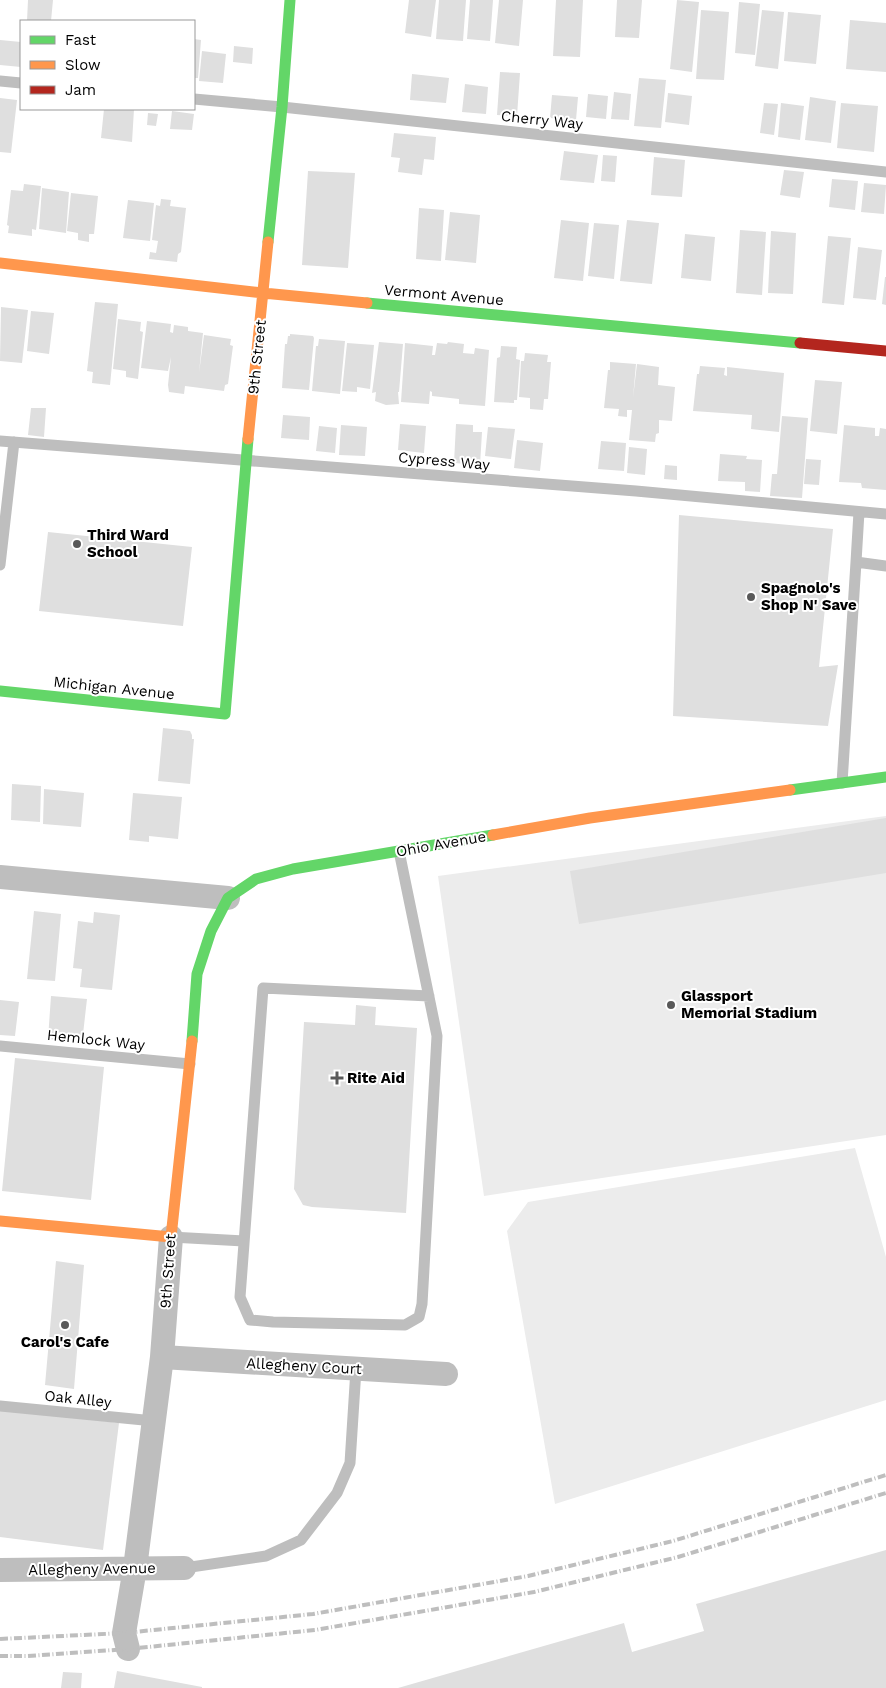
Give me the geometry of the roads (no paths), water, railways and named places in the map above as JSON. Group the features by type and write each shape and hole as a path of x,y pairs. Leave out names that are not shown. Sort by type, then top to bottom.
{"street":[{"name":"9th Street","path":"225,714 246,460 282,107 290,0"},
{"name":"Vermont Avenue","path":"0,262 263,293 886,351"},
{"name":"Michigan Avenue","path":"0,691 225,714"},
{"name":"Ohio Avenue","path":"228,898 256,879 294,869 590,818 886,777"},
{"path":"0,877 228,898"},
{"name":"9th Street","path":"128,1649 124,1633 135,1568 162,1357 171,1237 190,1064 197,974 211,931 228,898"},
{"path":"0,1221 171,1237"},
{"name":"Allegheny Court","path":"162,1357 446,1374"},
{"name":"Allegheny Avenue","path":"0,1570 184,1568"}],"lane":[{"path":"0,81 20,83"},
{"name":"Cherry Way","path":"195,99 886,172"},
{"name":"Cypress Way","path":"0,441 636,491 886,514"},
{"path":"0,564 14,442"},
{"path":"842,783 859,512"},
{"path":"856,562 886,566"},
{"path":"400,851 429,996 437,1036 422,1304 419,1318 404,1325 250,1320 240,1297 263,988 429,996"},
{"name":"Hemlock Way","path":"0,1046 190,1064"},
{"path":"171,1237 244,1241"},
{"path":"184,1568 266,1556 301,1540 337,1493 350,1463 356,1369"},
{"name":"Oak Alley","path":"0,1406 154,1421"}],"railway":[{"path":"0,1639 124,1633 313,1614 528,1576 673,1541 886,1475"},
{"path":"0,1656 28,1656 128,1649 315,1630 534,1592 678,1557 886,1493"}],"place":[{"name":"Third Ward School","path":"77,544"},
{"name":"Spagnolo's Shop N' Save","path":"751,597"},
{"name":"Glassport Memorial Stadium","path":"671,1005"},
{"name":"Rite Aid","path":"337,1078"},
{"name":"Carol's Cafe","path":"65,1325"}]}
